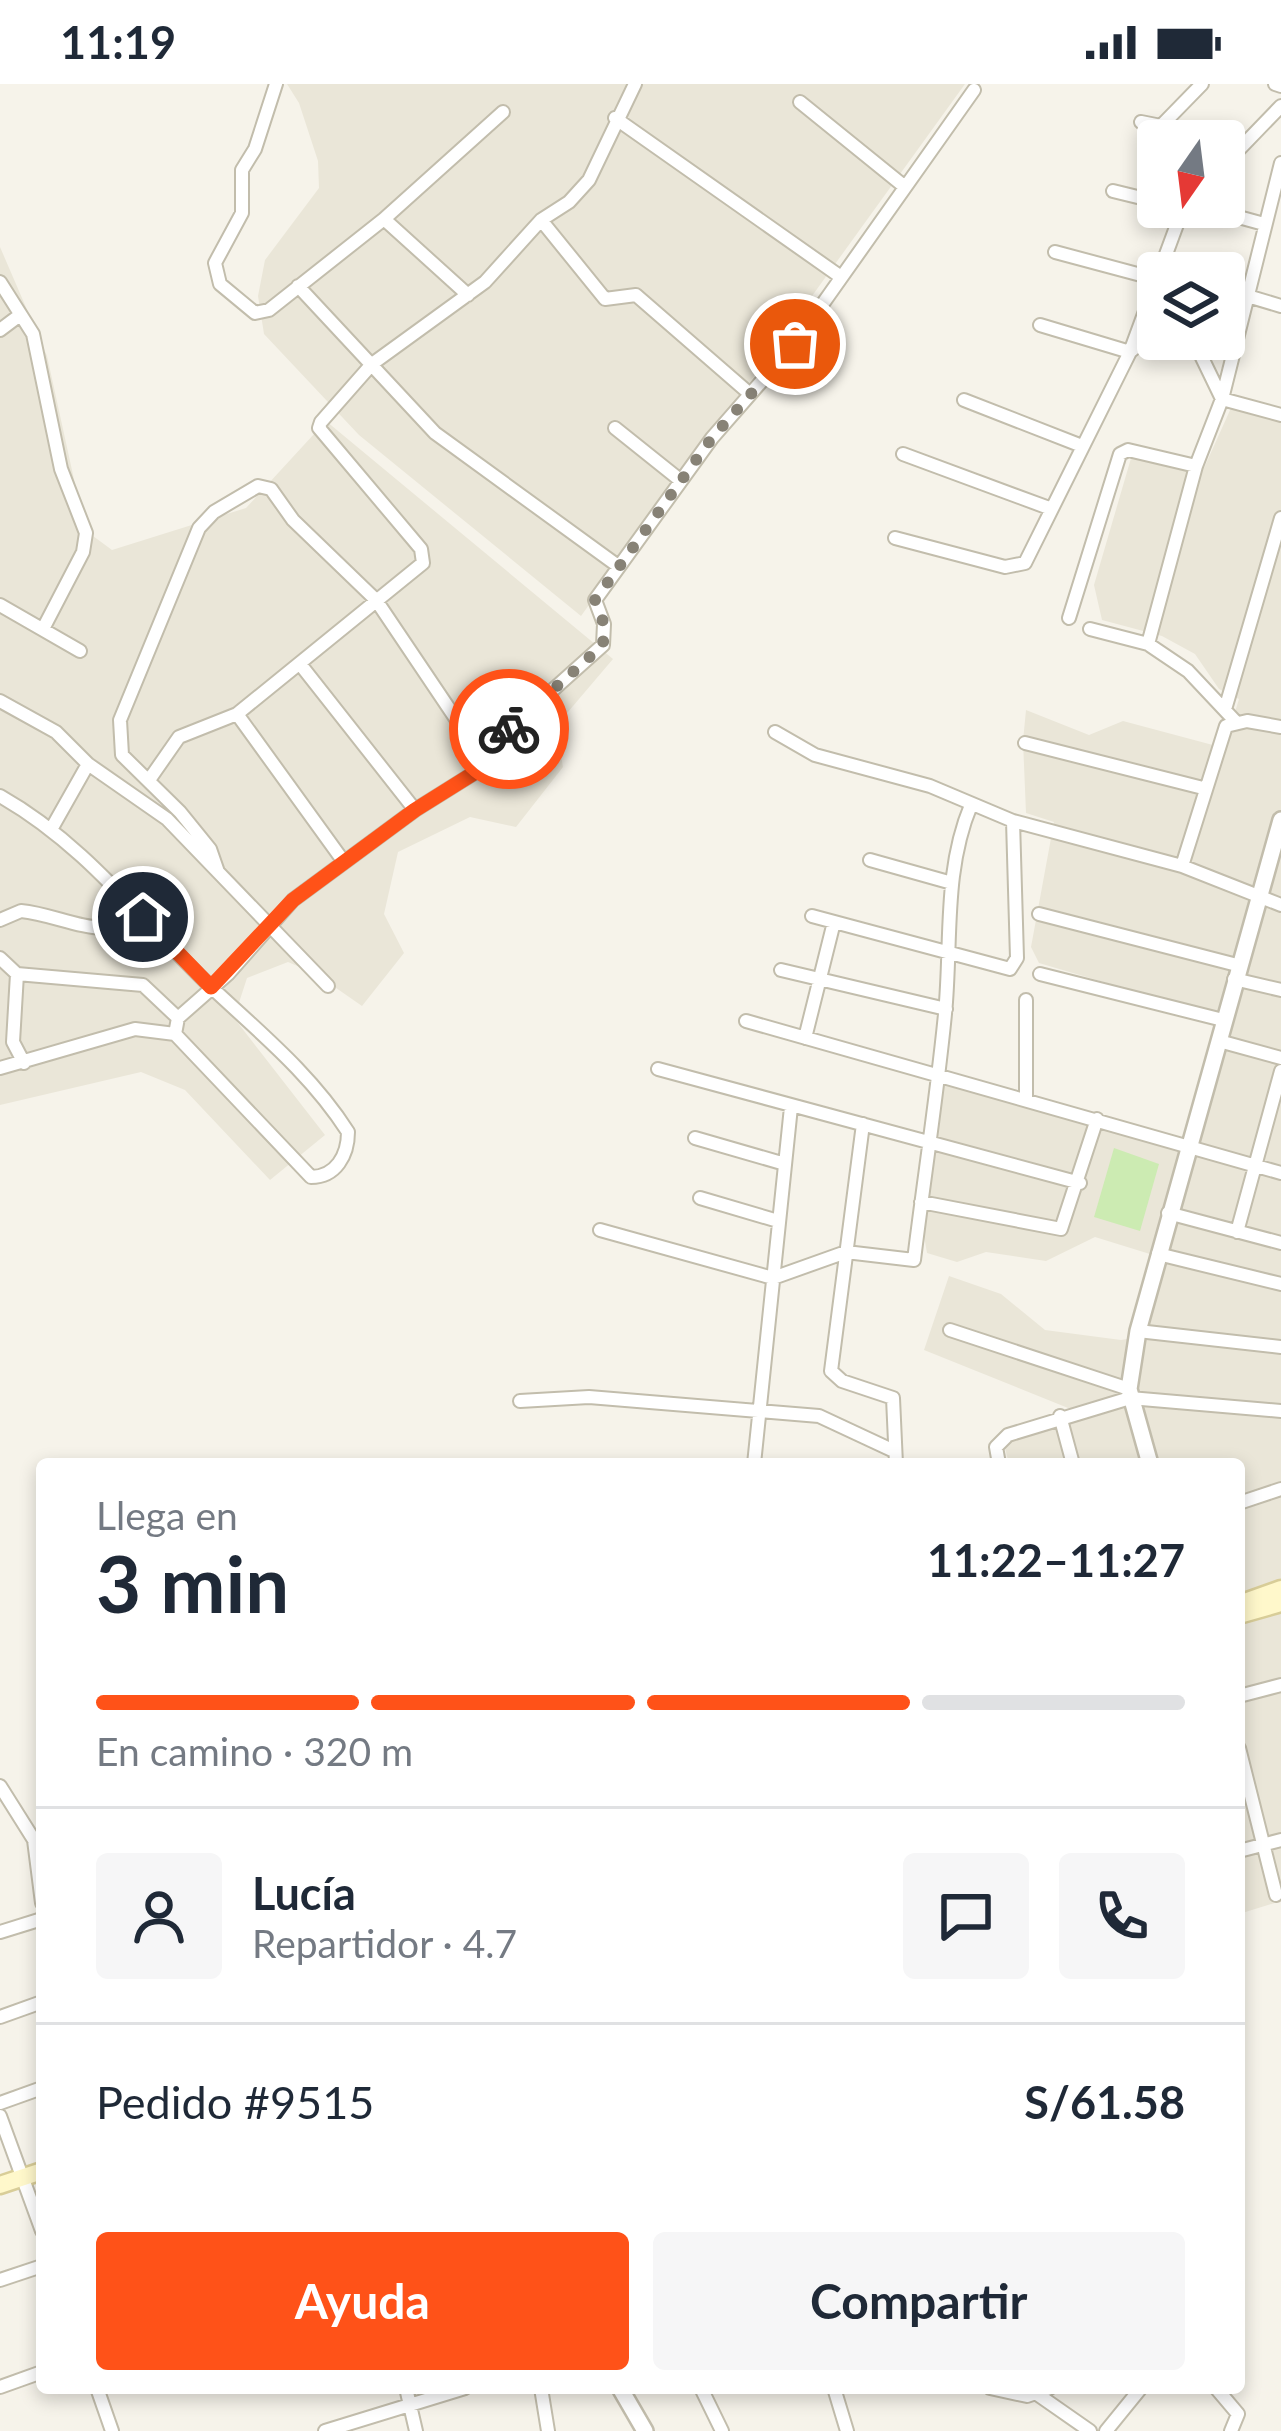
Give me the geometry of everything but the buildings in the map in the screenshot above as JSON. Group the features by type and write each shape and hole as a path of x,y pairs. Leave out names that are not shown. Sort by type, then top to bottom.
{"main road":[{"path":"1245,1602 1281,1589"},
{"path":"1245,1613 1281,1603"},
{"path":"0,2185 36,2172"}],"street":[{"path":"276,84 255,149 242,170 242,213 214,272 249,312 269,310 384,219 503,112"},
{"path":"149,780 179,737 237,714 425,557 320,428 372,364 468,295 541,220 569,202 589,179 635,84"},
{"path":"1168,120 1202,84"},
{"path":"175,1034 178,1018 269,923 415,810 487,765 508,730 603,645 604,624 595,600 680,480 841,277 974,89"},
{"path":"800,102 904,188"},
{"path":"1245,143 1281,106"},
{"path":"615,118 841,277"},
{"path":"1148,644 1196,466 1222,399 1281,163"},
{"path":"1113,191 1137,197"},
{"path":"384,219 468,295"},
{"path":"1245,219 1264,224"},
{"path":"541,220 605,299 636,295 750,394"},
{"path":"1055,252 1137,274"},
{"path":"0,282 33,334 61,469 86,533 83,552 44,627"},
{"path":"298,286 435,433 618,566"},
{"path":"1246,295 1281,306"},
{"path":"0,330 20,315"},
{"path":"1040,325 1130,352"},
{"path":"895,538 1014,568 1025,563 1137,332"},
{"path":"1130,352 1137,346"},
{"path":"1202,360 1222,399 1281,415"},
{"path":"964,400 1082,446"},
{"path":"614,428 680,480"},
{"path":"1069,619 1120,454 1128,450 1196,466"},
{"path":"903,454 1049,508"},
{"path":"218,872 210,849 122,755 120,720 200,528 214,512 258,486 271,489 293,520 376,600 487,765"},
{"path":"1226,706 1281,518"},
{"path":"0,605 80,652"},
{"path":"1090,629 1148,644 1226,706 1236,722"},
{"path":"300,664 415,810"},
{"path":"0,701 56,732 88,764 167,819 328,986"},
{"path":"237,714 344,862"},
{"path":"1182,866 1221,734 1236,722 1281,727"},
{"path":"775,732 815,755 898,776 1013,820 1182,866 1281,905"},
{"path":"1025,743 1203,788"},
{"path":"53,826 88,764"},
{"path":"0,796 53,826 211,987 277,1043 329,1102 348,1132 338,1166 311,1177 175,1034 135,1029 0,1068"},
{"path":"600,1230 773,1278 846,1252 914,1260 946,1009 952,883 958,838 971,805"},
{"path":"812,916 1004,968 1016,964 1013,820"},
{"path":"1148,1458 1130,1394 1138,1330 1281,820"},
{"path":"870,860 952,883"},
{"path":"0,920 21,910 73,928 109,928 143,917"},
{"path":"1039,914 1236,972 1281,990"},
{"path":"805,1038 834,922"},
{"path":"0,958 17,974 142,985 178,1018"},
{"path":"781,970 946,1009"},
{"path":"17,974 13,1042 24,1063"},
{"path":"1040,974 1222,1020"},
{"path":"1026,1000 1026,1097"},
{"path":"746,1021 1281,1173"},
{"path":"1219,1040 1281,1058"},
{"path":"658,1069 1080,1183"},
{"path":"1237,1232 1281,1071"},
{"path":"755,1458 791,1107"},
{"path":"921,1202 1056,1230 1064,1226 1080,1183 1097,1119"},
{"path":"863,1124 831,1371 842,1381 893,1399 895,1457"},
{"path":"694,1138 784,1165"},
{"path":"700,1198 778,1221"},
{"path":"1168,1213 1281,1243"},
{"path":"1158,1254 1281,1284"},
{"path":"950,1330 1130,1394 1281,1411"},
{"path":"1138,1330 1281,1348"},
{"path":"998,1458 996,1448 1003,1439 1130,1394"},
{"path":"520,1401 589,1397 819,1416 895,1457"},
{"path":"1060,1417 1071,1458"},
{"path":"1245,1501 1281,1489"},
{"path":"1245,1694 1281,1685"},
{"path":"1245,1779 1276,1895"},
{"path":"1,1791 36,1835"},
{"path":"1245,1849 1281,1840"},
{"path":"0,1931 36,1920"},
{"path":"0,2017 36,2004"},
{"path":"0,2103 36,2090"},
{"path":"0,2116 36,2215"},
{"path":"0,2280 36,2268"},
{"path":"0,2387 36,2374"},
{"path":"99,2394 112,2431"},
{"path":"407,2394 416,2431"},
{"path":"325,2431 447,2394"},
{"path":"542,2394 548,2431"},
{"path":"624,2394 646,2431"},
{"path":"703,2394 722,2431"},
{"path":"836,2394 847,2431"},
{"path":"1047,2394 1090,2431"},
{"path":"1106,2431 1136,2394"},
{"path":"1221,2394 1238,2414 1231,2431"}],"shaded area":[{"path":"287,84 965,84 581,616 359,435 264,334 258,296 265,260 319,188 318,161 299,103"},
{"path":"0,247 47,356 82,516 93,536 112,550 246,508 326,421 613,659 556,726 563,767 516,827 470,817 398,852 384,914 404,953 362,1006 316,974 288,962 247,978 234,1018 325,1135 270,1180 185,1090 141,1072 0,1105"},
{"path":"1231,408 1281,422 1281,1901 1245,1912 1245,1458 1008,1458 1003,1440 1078,1412 924,1350 949,1276 1001,1294 1045,1330 1121,1340 1147,1336 1166,1259 1095,1237 1046,1261 986,1252 957,1262 927,1253 921,1218 944,1083 1191,1153 1232,1020 1039,963 1031,947 1054,822 1026,813 1023,741 1026,710 1089,735 1123,721 1224,748 1239,699 1219,689 1195,654 1162,636 1102,620 1094,585 1134,448 1204,468"}],"green space":[{"path":"1114,1148 1159,1164 1140,1231 1094,1217"}],"way so far":[{"path":"509,729 554,694 603,645 604,624 595,600 712,438 795,344"}],"route":[{"path":"143,917 211,987 293,900 415,810 487,765 509,729"}]}
